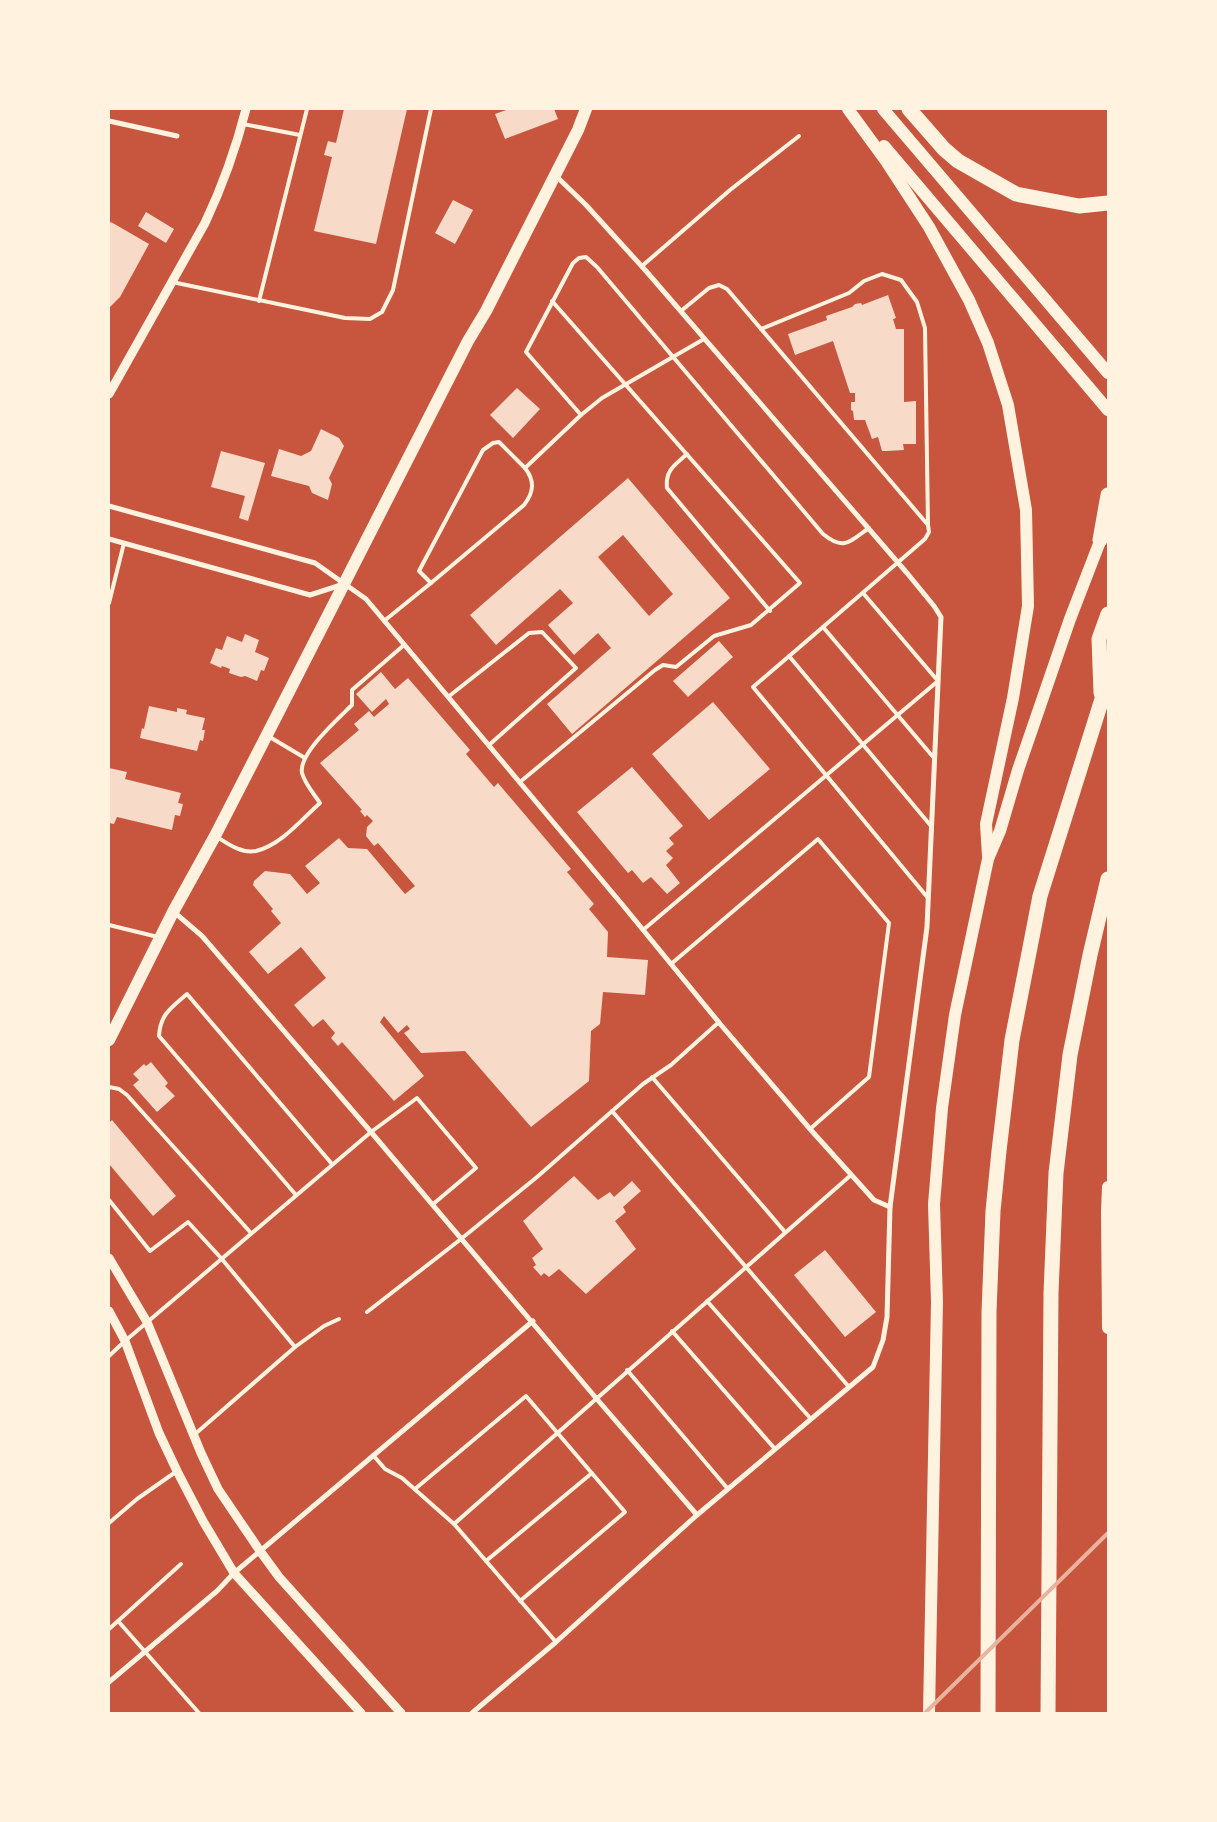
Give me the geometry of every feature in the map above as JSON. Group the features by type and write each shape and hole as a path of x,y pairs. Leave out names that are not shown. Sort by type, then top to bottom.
{"highway":[{"path":"908,109 944,149 958,161 1016,194 1080,206 1108,203"},
{"path":"1100,540 1108,495"},
{"path":"1101,700 1099,639 1108,614"},
{"path":"988,1713 989,1312 993,1211 1012,1040 1040,896 1108,680"},
{"path":"1048,1713 1050,1293 1056,1173 1070,1055 1090,954 1108,879"}],"main road":[{"path":"109,1040 173,912 215,836 468,341 486,311 578,130 586,109"},
{"path":"849,109 900,163 1108,410"},
{"path":"849,109 929,226 969,300 988,343 1008,405 1026,510 1028,606 1013,698 986,824 988,859"},
{"path":"883,109 1108,373"},
{"path":"929,1713 936,1302 934,1204 942,1108 955,1015 988,859 1000,831 1018,770 1070,619 1108,523"},
{"path":"1108,1187 1108,1328"}],"street":[{"path":"109,394 192,247 216,198 246,109"},
{"path":"109,121 177,136"},
{"path":"472,1713 556,1642 697,1515 873,1368 883,1340 887,1317 890,1207 927,927 940,617 934,606 869,528 642,266 586,205 555,175"},
{"path":"109,506 314,563 366,599 810,1129 874,1200 890,1207"},
{"path":"109,539 310,595 343,584"},
{"path":"173,912 202,936 697,1515"},
{"path":"109,1258 147,1322 218,1489 279,1577 401,1713"},
{"path":"109,1311 124,1341 159,1433 177,1471 203,1521 234,1573 361,1713"},
{"path":"109,1682 217,1591 234,1573 533,1321"}],"lane":[{"path":"259,301 307,109"},
{"path":"171,282 345,318 370,319 382,312 393,290 431,109"},
{"path":"242,124 300,135"},
{"path":"642,266 730,190 799,136"},
{"path":"581,415 526,352 573,262 579,258 586,257 597,267 823,534 834,543 843,544 853,540 869,528"},
{"path":"761,329 849,293 864,281 882,274 900,280 917,302 925,328 929,532 925,539 898,563 753,687 928,898"},
{"path":"681,311 709,288 718,285 727,289 928,525"},
{"path":"520,782 654,670 663,665 676,667 714,636 751,626 800,583 552,302"},
{"path":"526,468 581,415 602,398 704,339"},
{"path":"384,621 431,583 524,505 530,497 533,487 532,476 499,442 493,443 483,450 419,572 431,583"},
{"path":"687,454 671,469 666,478 667,488 770,611"},
{"path":"109,603 124,543"},
{"path":"109,571 116,573"},
{"path":"643,930 938,681 863,593"},
{"path":"823,627 934,758"},
{"path":"448,697 529,633 542,632 576,668 489,745"},
{"path":"215,836 235,848 255,851 277,841 320,802 307,785 301,771 305,758 311,748 352,705 352,690 404,645"},
{"path":"789,656 931,826"},
{"path":"266,735 305,758"},
{"path":"671,964 818,840 889,923 869,1077 810,1129"},
{"path":"109,932 110,926 160,938"},
{"path":"296,1195 159,1036 159,1028 165,1013 187,994 332,1164"},
{"path":"367,1312 537,1177 612,1111 652,1077 671,1065 719,1022"},
{"path":"652,1077 785,1232"},
{"path":"109,1087 119,1089 127,1094 252,1233"},
{"path":"109,1356 124,1341 332,1164 417,1098 476,1168 432,1205"},
{"path":"612,1111 850,1387"},
{"path":"454,1524 851,1175"},
{"path":"109,1200 150,1251 188,1222 221,1258 295,1347"},
{"path":"707,1300 811,1419"},
{"path":"194,1435 295,1347 324,1326 339,1320"},
{"path":"672,1331 775,1449"},
{"path":"627,1370 728,1489"},
{"path":"415,1489 526,1396 625,1512 520,1601"},
{"path":"373,1455 385,1469 402,1478 454,1524 556,1642"},
{"path":"110,1520 177,1471"},
{"path":"486,1561 592,1472"},
{"path":"109,1629 181,1564"},
{"path":"118,1621 199,1713"}],"building":[{"path":"344,109 407,109 376,244 314,231 332,157 324,155 328,141 336,143"},
{"path":"509,109 554,109 558,119 505,139 495,114"},
{"path":"453,200 473,210 455,244 435,233"},
{"path":"146,212 174,229 166,243 138,226"},
{"path":"111,222 149,244 120,297 109,308 109,225"},
{"path":"888,295 896,318 893,319 896,329 904,329 904,402 916,401 916,444 903,444 904,450 882,451 878,437 872,439 865,420 854,420 851,402 855,402 855,393 850,393 833,341 795,355 788,334 827,320 826,316 852,307 855,304 861,303 862,305"},
{"path":"517,388 540,409 513,438 490,415"},
{"path":"321,429 339,438 344,446 329,478 332,484 328,500 312,493 309,486 271,476 279,449 301,456 311,451"},
{"path":"221,451 265,463 248,521 239,518 245,496 211,487"},
{"path":"628,478 730,598 572,734 547,704 611,648 598,633 574,655 548,625 573,603 560,589 496,645 470,615","holes":["623,535 673,594 649,616 598,557"]},
{"path":"245,634 259,640 255,652 269,658 264,671 261,670 257,681 245,676 241,677 229,673 230,669 222,666 221,668 210,663 216,648 222,650 227,636 242,642"},
{"path":"719,641 733,657 688,697 673,681"},
{"path":"381,672 395,689 408,678 470,750 466,754 494,787 498,783 571,869 567,872 594,904 589,909 608,932 607,957 648,960 645,995 603,992 600,1024 591,1031 589,1081 531,1127 465,1051 421,1053 404,1033 410,1029 407,1025 398,1033 384,1016 380,1022 424,1076 394,1101 342,1042 338,1046 331,1038 335,1033 323,1019 313,1027 294,1005 326,978 301,947 268,974 249,952 281,923 271,911 273,909 253,885 254,881 265,871 290,874 307,894 320,883 305,866 339,838 348,848 367,849 405,894 415,886 378,843 374,846 366,836 367,827 373,821 367,815 365,817 360,811 362,810 320,763 359,730 354,724 369,711 374,717 389,704 386,699 372,712 356,694"},
{"path":"713,702 770,769 709,820 652,754"},
{"path":"149,706 177,712 177,708 187,710 186,714 205,718 202,730 205,730 203,741 200,740 197,751 140,738"},
{"path":"632,767 683,826 669,838 674,844 666,851 673,858 666,865 680,883 667,894 651,877 643,883 632,870 628,873 577,812"},
{"path":"109,768 127,772 125,779 181,793 178,803 183,804 180,816 175,815 172,830 117,817 114,824 109,823"},
{"path":"151,1062 168,1083 165,1086 175,1096 157,1112 133,1085 139,1080 133,1074 144,1064 146,1066"},
{"path":"112,1120 176,1196 153,1216 109,1164 109,1123"},
{"path":"574,1176 598,1200 610,1192 614,1197 632,1181 641,1191 623,1207 626,1212 615,1221 636,1249 586,1294 559,1269 549,1277 544,1273 541,1276 533,1267 536,1265 532,1258 543,1249 523,1221"},
{"path":"825,1250 876,1312 845,1337 794,1275"}],"railway":[{"path":"925,1713 1108,1533"}]}
